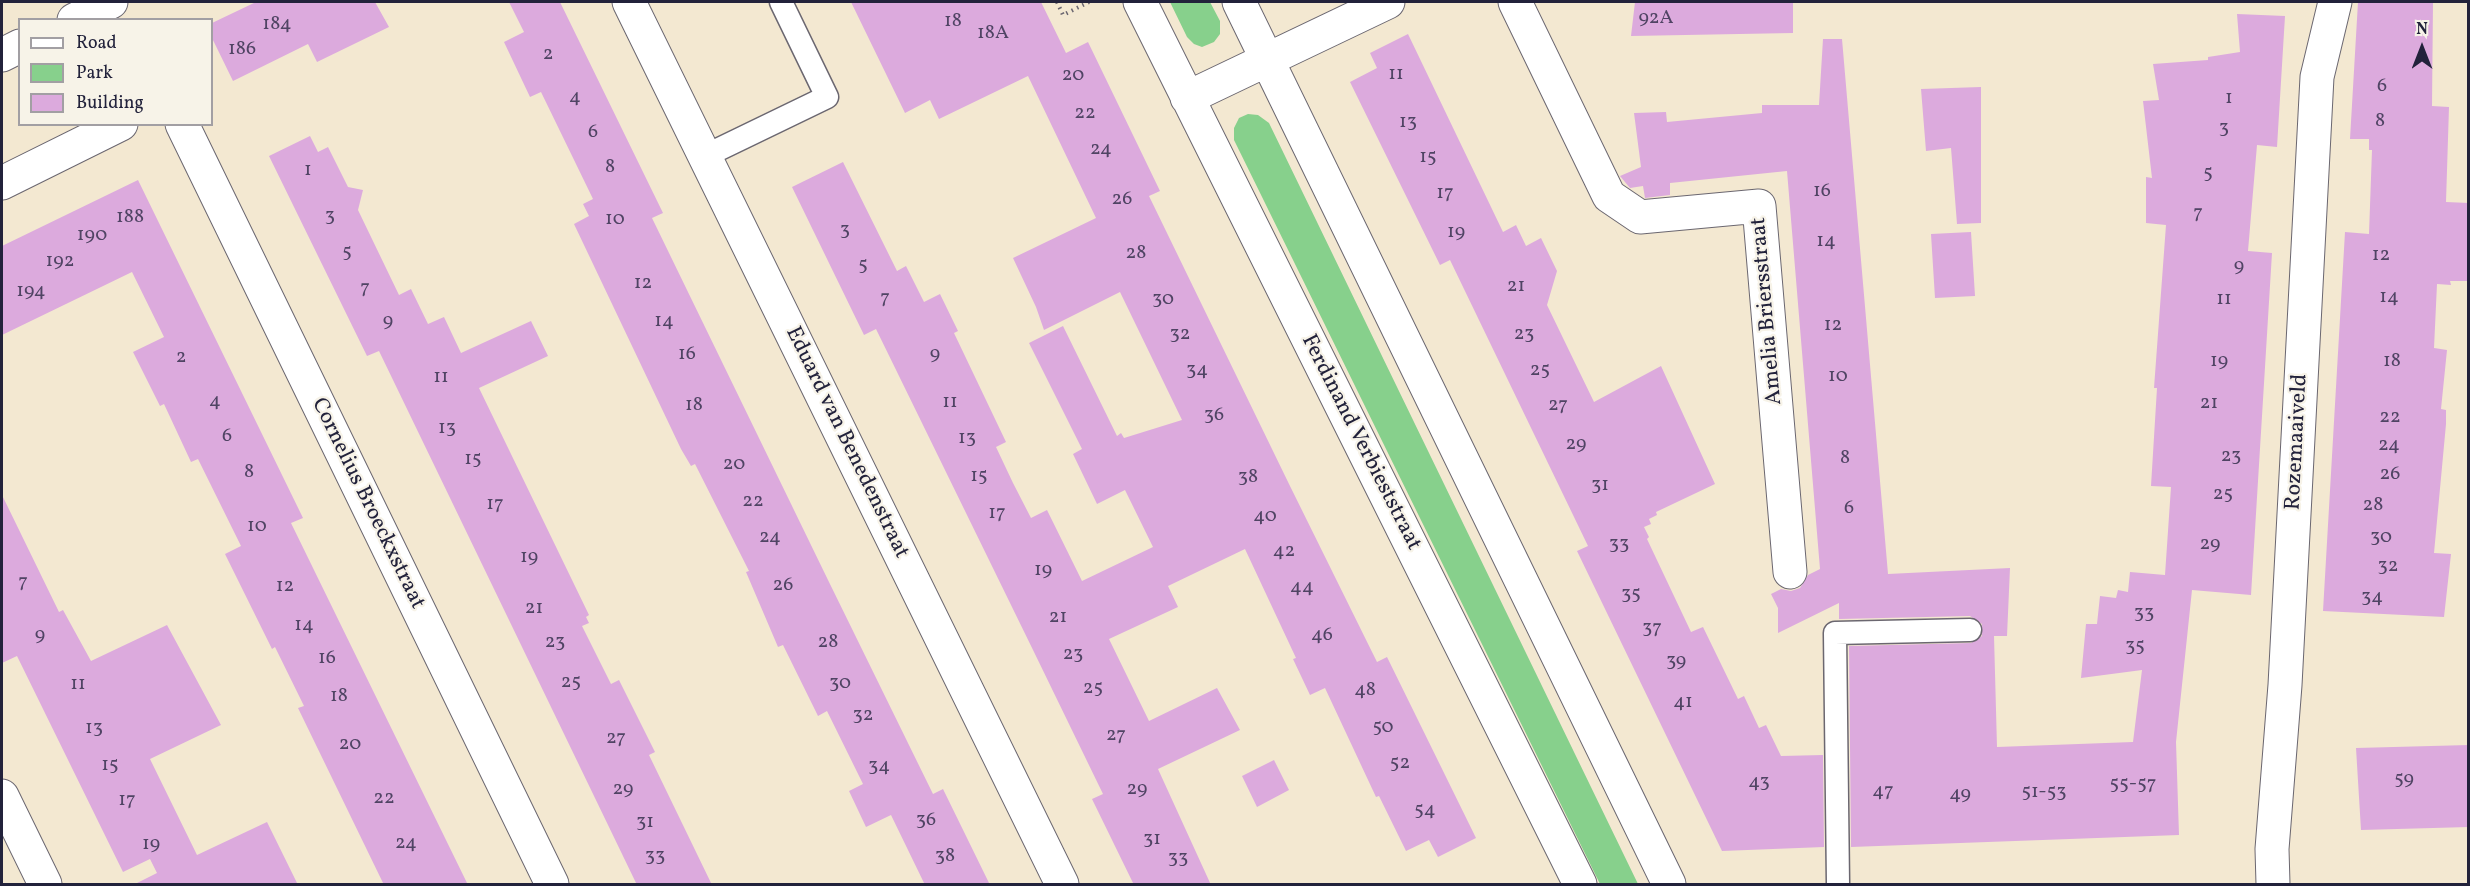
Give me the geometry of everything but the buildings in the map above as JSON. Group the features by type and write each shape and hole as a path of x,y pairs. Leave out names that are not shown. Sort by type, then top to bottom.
{"street":[{"path":"78,18 111,2"},
{"path":"117,2 126,18"},
{"name":"Eduard van Benedenstraat","path":"630,2 1062,885"},
{"name":"Ferdinand Verbieststraat","path":"1140,2 1580,885"},
{"path":"1239,2 1669,885"},
{"path":"1187,98 1388,2"},
{"name":"Amelia Briersstraat","path":"1515,2 1609,196 1640,217 1759,206 1790,572"},
{"name":"Rozemaaiveld","path":"2273,885 2272,849 2286,673 2317,77 2335,2"},
{"path":"2,55 18,47"},
{"path":"2,183 117,126"},
{"name":"Cornelius Broeckxstraat","path":"183,126 552,885"},
{"path":"2,796 45,885"}],"lane":[{"path":"705,156 827,97 781,2"},
{"path":"1838,885 1835,633 1970,630"}],"path":[{"path":"1057,2 1063,15 1089,2"}],"green space":[{"path":"1170,2 1210,2 1220,21 1220,34 1214,42 1202,47 1194,44 1187,37"},
{"path":"1248,114 1258,115 1269,123 1638,884 1600,884 1234,140 1234,128 1239,118"}]}
